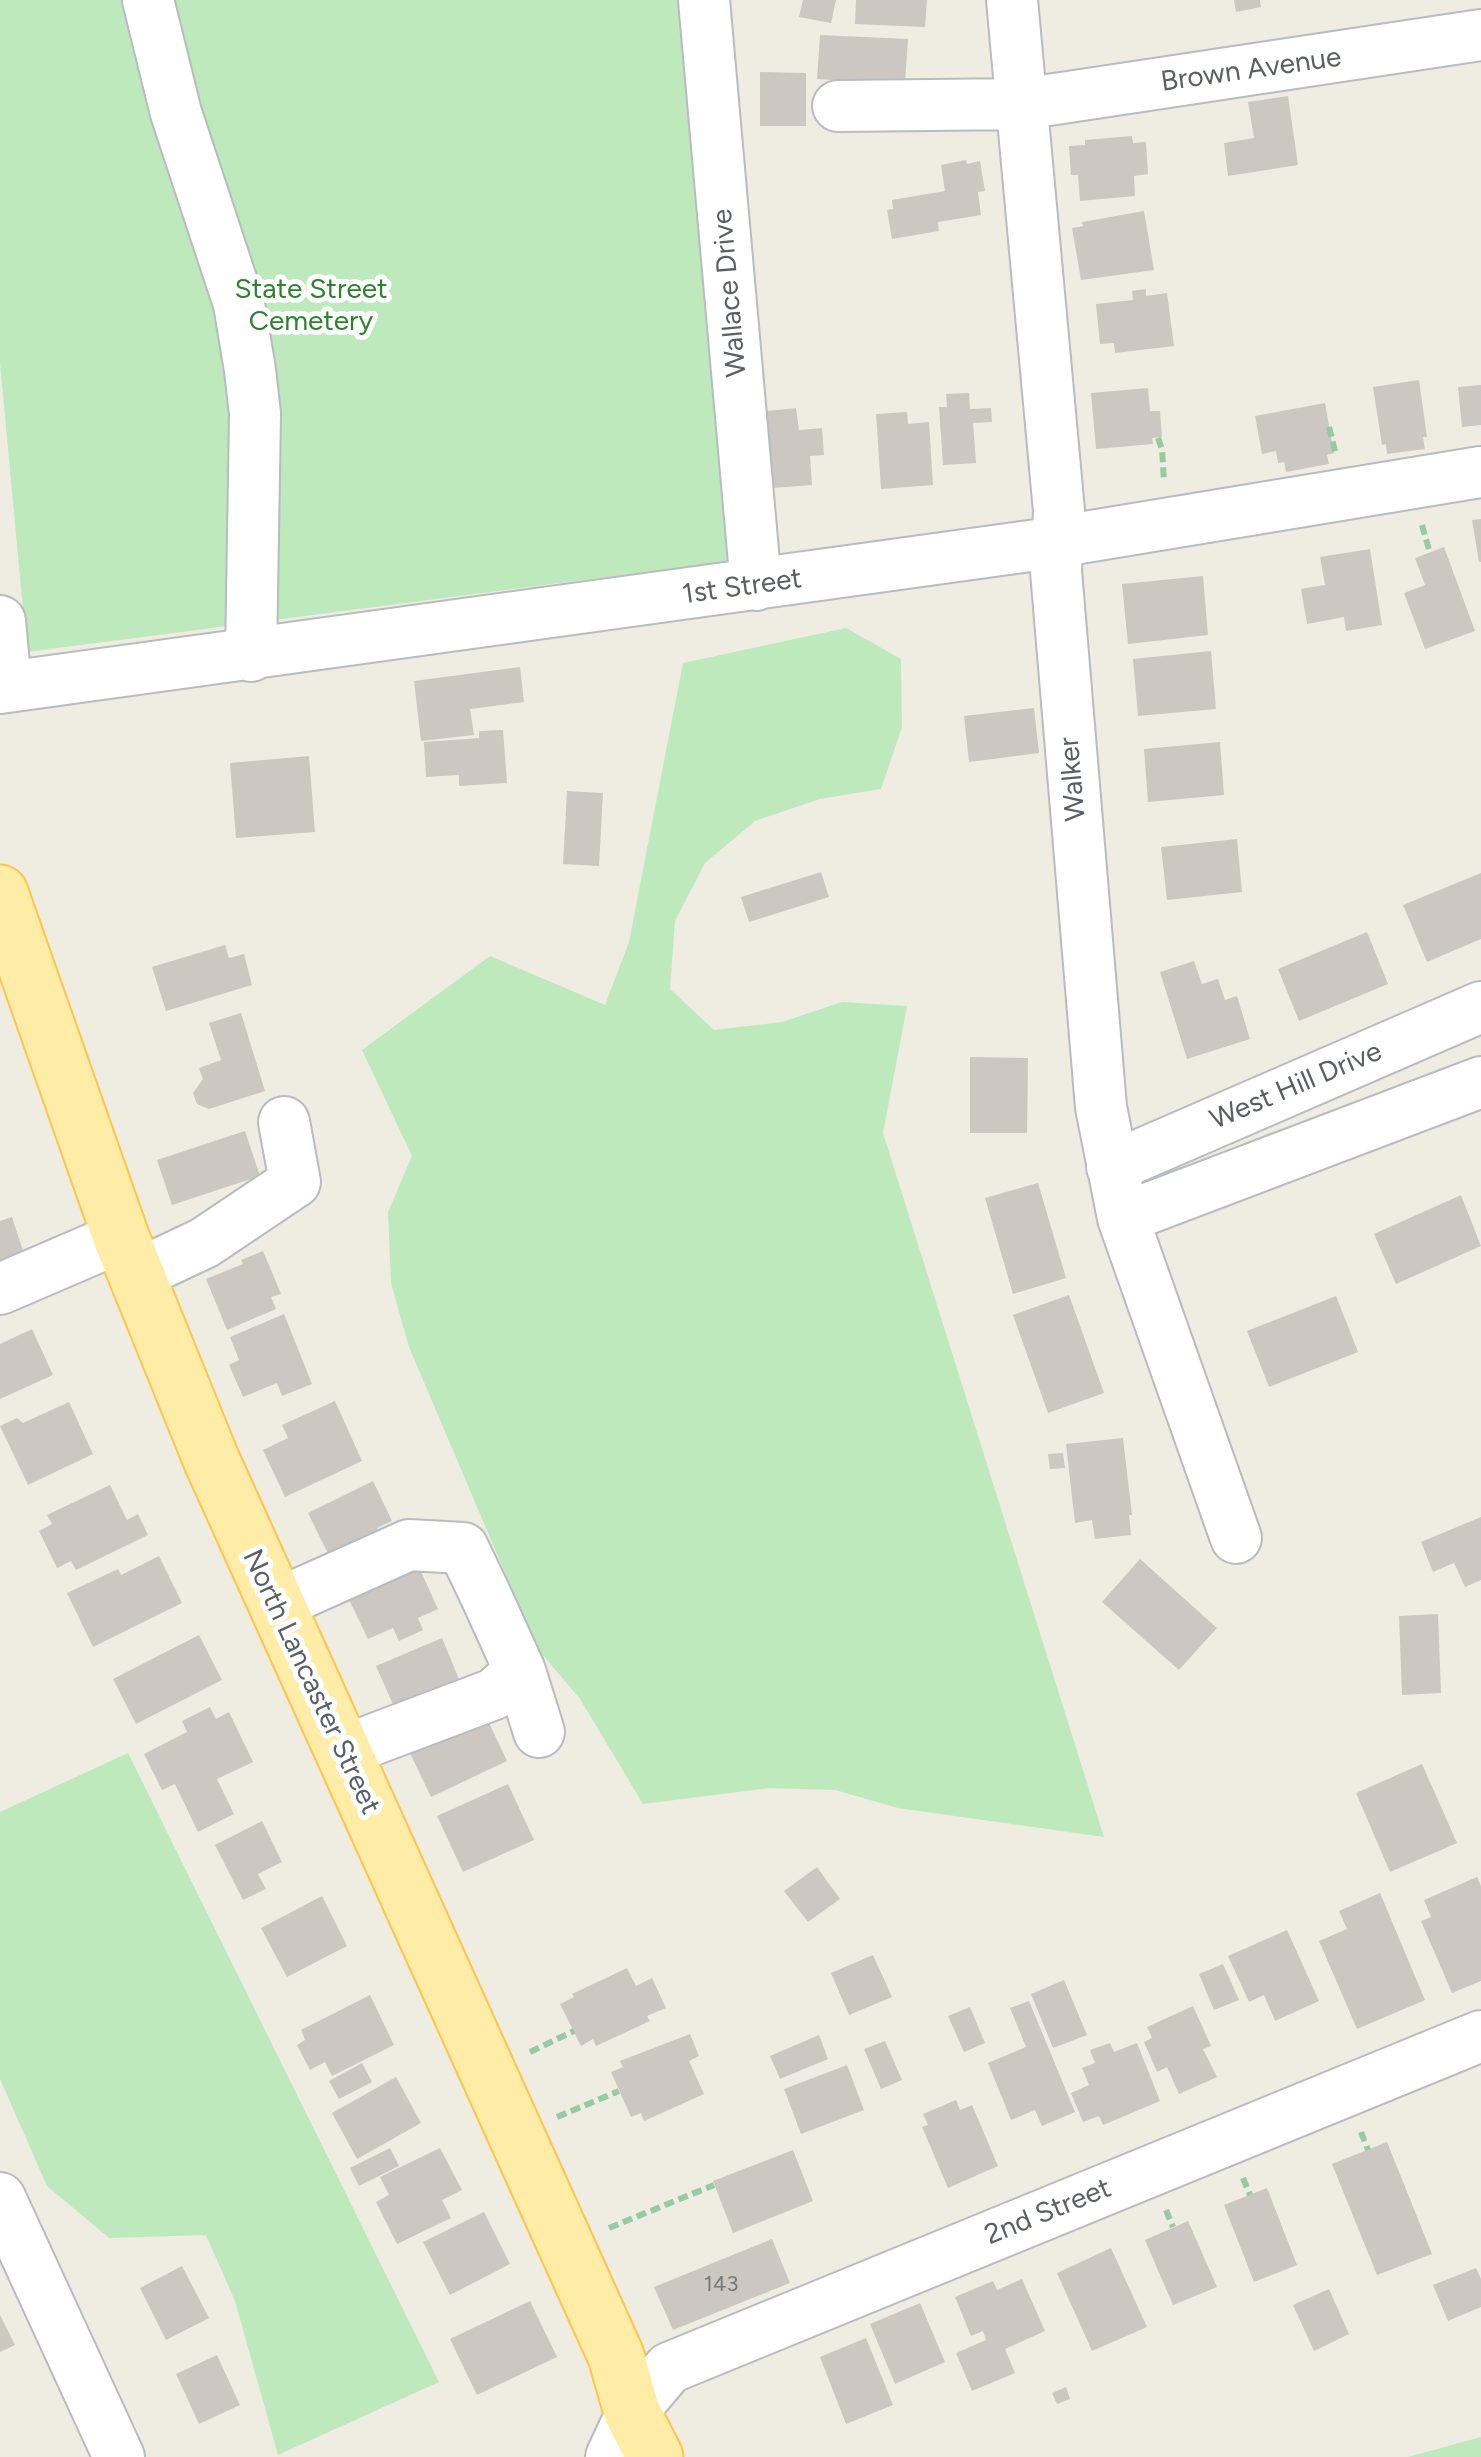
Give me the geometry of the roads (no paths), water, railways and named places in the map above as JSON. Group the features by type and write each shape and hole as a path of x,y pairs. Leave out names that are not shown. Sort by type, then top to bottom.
{"main road":[{"name":"North Lancaster Street","path":"0,893 128,1256 210,1458 616,2356 633,2442"}],"street":[{"path":"148,0 176,113 240,304 255,414 251,656"},
{"name":"Wallace Drive","path":"704,0 756,586"},
{"name":"Walker","path":"1012,0 1059,510 1055,542 1099,1091 1122,1218 1236,1538"},
{"name":"Brown Avenue","path":"838,106 1022,104 1481,35"},
{"name":"1st Street","path":"3,688 756,586 1481,472"},
{"path":"0,621 3,688"},
{"name":"West Hill Drive","path":"1112,1167 1481,1006"},
{"name":"West Hill Drive","path":"1122,1218 1481,1082"},
{"path":"0,1289 128,1256 204,1243 295,1182 284,1122"},
{"path":"275,1605 409,1545 463,1548 520,1672 539,1732"},
{"path":"342,1751 494,1694 520,1672"},
{"name":"2nd Street","path":"633,2442 668,2368 1481,2036"},
{"path":"0,2198 119,2457"}],"park label":[{"name":"State Street Cemetery","path":"311,306"}]}
